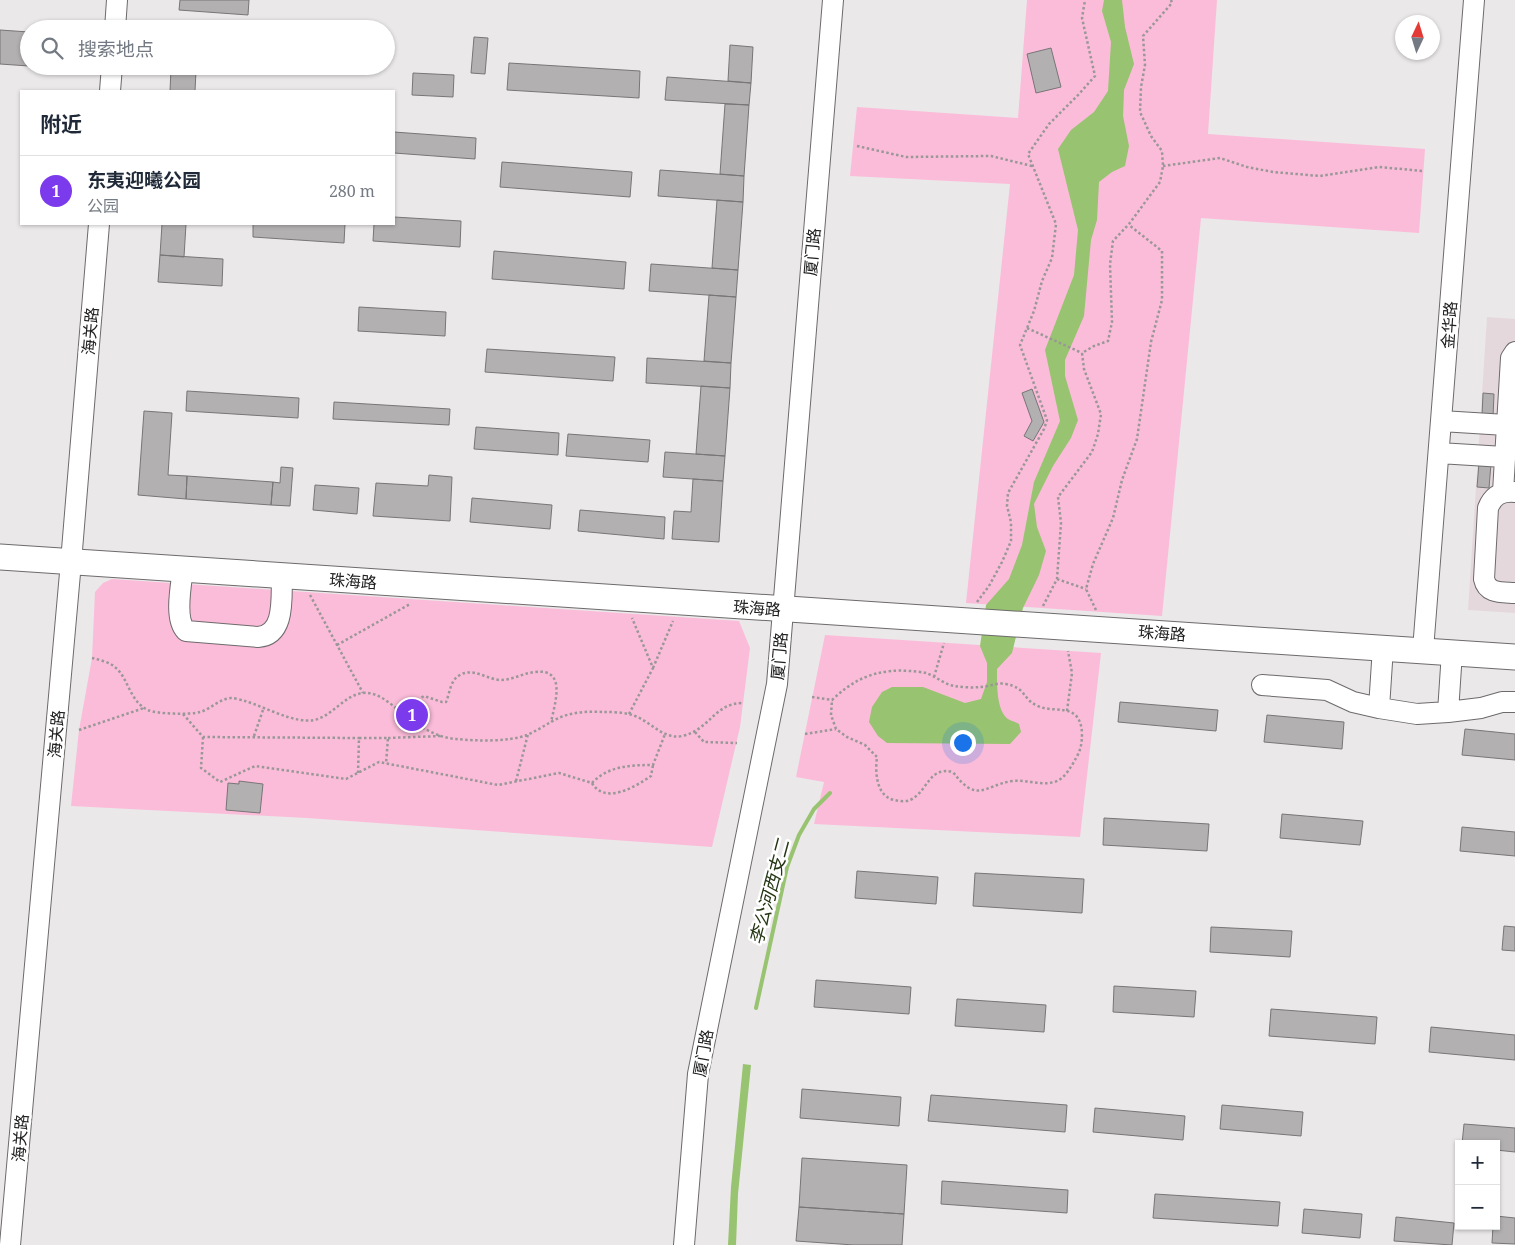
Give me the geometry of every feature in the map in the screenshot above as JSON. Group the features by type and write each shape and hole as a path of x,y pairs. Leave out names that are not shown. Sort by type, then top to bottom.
{"main road":[{"name":"珠海路","path":"0,557 783,610 976,613 1036,616 1515,657"}],"street":[{"path":"116,20 118,0"},
{"name":"厦门路","path":"684,1245 698,1074 777,684 833,0"},
{"name":"金华路","path":"1423,650 1474,0"},
{"path":"110,90 111,75"},
{"name":"海关路","path":"10,1245 99,225"},
{"path":"1515,352 1511,358 1512,381 1504,457 1509,492 1496,496 1488,508 1484,579 1488,588 1492,591 1515,593"},
{"path":"1441,421 1506,425"},
{"path":"1439,453 1504,457"},
{"path":"183,569 179,618 181,626 186,631 258,637 265,637 271,633 279,620 282,576"},
{"path":"1379,708 1383,647"},
{"path":"1448,712 1452,652"},
{"path":"1262,685 1327,690 1353,702 1417,714 1481,708 1502,702 1515,702"}],"path":[{"path":"976,613 1011,540 1007,506 1008,493 1035,446 1047,420 1020,345 1052,258 1056,224 1028,154 1049,124 1094,76 1082,18 1085,0"},
{"path":"1082,354 1094,346 1108,341 1112,322 1110,264 1113,242 1160,182 1163,166 1162,151 1151,136 1140,112 1141,87 1145,65 1143,36 1172,3 1171,0"},
{"path":"856,146 906,157 951,158 991,156 1033,166"},
{"path":"1163,166 1220,158 1247,167 1273,172 1320,176 1379,167 1423,171"},
{"path":"1096,611 1086,589 1093,564 1113,518 1122,480 1137,439 1151,342 1162,300 1162,251 1129,224"},
{"path":"1026,328 1082,354"},
{"path":"1036,616 1057,579 1061,523 1058,497 1092,452 1098,434 1100,414 1084,369 1082,354"},
{"path":"1057,579 1086,589"},
{"path":"308,592 363,693"},
{"path":"337,645 417,599"},
{"path":"630,614 653,668"},
{"path":"629,714 653,668 674,617"},
{"path":"934,677 944,643"},
{"path":"1068,651 1072,673 1068,711"},
{"path":"92,658 104,661 117,668 132,694 148,710 200,713 208,707 231,698 297,719 314,720 323,717 354,695 363,693 374,694 403,714 442,736"},
{"path":"894,670 926,674 934,677 952,686 981,688 1004,683 1021,689 1035,705 1044,709 1060,709 1072,713 1078,719 1082,728 1079,753 1072,766 1062,778 1055,782 1043,784 1020,780 1002,783 984,790 972,790 960,781 953,772 944,771 932,776 920,793 909,800 890,799 883,794 878,786 877,757 865,745 847,737 836,729 831,715 832,700 845,688 869,675 894,670"},
{"path":"403,714 413,703 424,696 446,702 453,681 461,674 473,672 500,680 534,672 547,672 555,679 558,690 551,722"},
{"path":"812,697 832,700"},
{"path":"203,737 388,738 442,736 456,739 498,740 516,738 561,717 584,712 635,715 665,734 674,737 696,732 731,703 743,703"},
{"path":"254,736 264,707"},
{"path":"79,730 144,708"},
{"path":"183,713 203,737 201,768 220,782 254,766 346,779 379,762 498,785 559,773 592,783 596,790 611,795 639,784 651,776 653,765 665,734"},
{"path":"805,734 836,729"},
{"path":"696,732 704,742 737,743"},
{"path":"516,781 528,734"},
{"path":"358,773 359,738"},
{"path":"386,764 388,738"},
{"path":"592,783 598,776 627,765 653,765"}],"shaded area":[{"path":"1027,0 1217,0 1208,134 1425,149 1419,233 1201,218 1162,616 966,603 1010,184 850,176 857,107 1018,118"},
{"path":"1104,0 1122,0 1125,27 1134,64 1124,90 1123,116 1129,146 1125,166 1112,172 1099,182 1097,220 1091,240 1084,316 1065,360 1065,376 1078,420 1071,438 1053,466 1034,504 1037,527 1046,551 1039,575 1023,608 1012,653 997,669 998,696 1001,709 1008,719 1019,724 1021,732 1010,744 887,743 878,736 869,722 872,707 882,692 892,687 923,687 965,703 981,699 987,682 987,663 980,646 986,605 1009,579 1022,545 1034,482 1060,421 1045,350 1074,275 1078,230 1058,149 1071,130 1094,112 1108,91 1111,42 1102,11"},
{"path":"1487,317 1515,319 1515,613 1468,610"},
{"path":"112,579 739,621 750,648 740,727 712,847 307,818 71,806 79,730 92,658 95,592 103,583"},
{"path":"825,635 1101,653 1080,837 814,824 824,782 796,777"},
{"path":"743,1064 751,1065 738,1194 736,1245 728,1245 731,1187"}],"building":[{"path":"180,0 249,0 248,15 179,10"},
{"path":"0,30 20,31 20,65 0,64"},
{"path":"474,37 488,38 485,74 471,73"},
{"path":"730,45 753,47 751,83 728,81"},
{"path":"1051,48 1061,87 1036,93 1027,54"},
{"path":"509,63 640,71 639,98 507,90"},
{"path":"413,73 454,75 453,97 412,95"},
{"path":"171,75 196,75 195,90 170,90"},
{"path":"667,77 751,83 749,105 665,100"},
{"path":"725,104 749,105 744,176 720,174"},
{"path":"395,132 476,138 475,159 395,153"},
{"path":"502,162 632,172 630,197 500,187"},
{"path":"660,170 744,176 743,202 658,196"},
{"path":"717,200 743,202 738,270 712,268"},
{"path":"395,217 461,221 460,247 373,241 374,225 395,225"},
{"path":"162,225 186,225 184,257 160,255"},
{"path":"253,225 345,225 344,243 253,237"},
{"path":"494,251 626,262 624,289 492,279"},
{"path":"160,255 223,259 222,286 158,282"},
{"path":"651,264 738,270 736,297 649,291"},
{"path":"709,295 736,297 731,363 704,361"},
{"path":"359,307 446,312 445,336 358,331"},
{"path":"487,349 615,357 613,381 485,372"},
{"path":"647,358 731,363 730,388 646,383"},
{"path":"701,386 730,388 725,456 696,454"},
{"path":"1032,389 1044,422 1033,441 1024,436 1032,421 1022,393"},
{"path":"187,391 299,398 298,418 186,411"},
{"path":"1483,393 1494,394 1493,417 1482,416"},
{"path":"334,402 450,409 449,425 333,419"},
{"path":"144,411 172,413 168,475 187,476 186,499 138,495"},
{"path":"476,427 559,433 558,455 474,449"},
{"path":"568,434 650,440 648,462 566,456"},
{"path":"665,452 725,456 723,481 663,477"},
{"path":"1479,463 1491,464 1489,488 1477,487"},
{"path":"281,467 293,468 290,506 271,505 273,482 280,483"},
{"path":"429,475 452,477 450,521 373,516 376,483 428,486"},
{"path":"187,476 273,482 271,505 186,499"},
{"path":"693,479 723,481 719,542 672,539 674,511 691,512"},
{"path":"315,485 359,488 357,514 313,510"},
{"path":"472,498 552,505 550,529 470,522"},
{"path":"580,510 665,517 664,539 578,531"},
{"path":"1120,702 1218,710 1216,731 1118,722"},
{"path":"1267,715 1344,722 1342,749 1264,742"},
{"path":"1465,729 1515,734 1515,760 1462,755"},
{"path":"239,781 263,784 260,813 226,810 228,783 239,784"},
{"path":"1282,814 1363,821 1360,845 1280,838"},
{"path":"1104,818 1209,824 1207,851 1103,845"},
{"path":"1462,827 1515,832 1515,856 1460,851"},
{"path":"857,871 938,877 936,904 855,898"},
{"path":"975,873 1084,879 1082,913 973,906"},
{"path":"1504,926 1515,927 1515,951 1502,950"},
{"path":"1211,927 1292,931 1290,957 1210,952"},
{"path":"816,980 911,987 909,1014 814,1007"},
{"path":"1114,986 1196,991 1194,1017 1113,1012"},
{"path":"957,999 1046,1005 1044,1032 955,1026"},
{"path":"1271,1009 1377,1017 1375,1044 1269,1036"},
{"path":"1431,1027 1515,1035 1515,1060 1429,1052"},
{"path":"802,1089 901,1097 899,1126 800,1118"},
{"path":"931,1095 1067,1105 1065,1132 928,1121"},
{"path":"1222,1105 1303,1112 1301,1136 1220,1129"},
{"path":"1095,1108 1185,1116 1183,1140 1093,1132"},
{"path":"1464,1124 1515,1128 1515,1152 1500,1150 1500,1140 1462,1140"},
{"path":"802,1158 907,1165 904,1214 799,1207"},
{"path":"942,1181 1068,1190 1067,1213 941,1204"},
{"path":"1155,1194 1280,1202 1278,1226 1153,1218"},
{"path":"799,1207 904,1214 902,1245 854,1245 796,1241"},
{"path":"1304,1209 1362,1214 1360,1238 1302,1233"},
{"path":"1500,1216 1515,1218 1515,1244 1492,1243 1493,1230 1500,1230"},
{"path":"1396,1217 1454,1223 1452,1245 1394,1241"}],"waterway":[{"name":"李公河西支二","path":"756,1008 787,867 799,835 814,809 830,793"}],"place":[{"name":"东夷迎曦公园","path":"412,715"}]}
